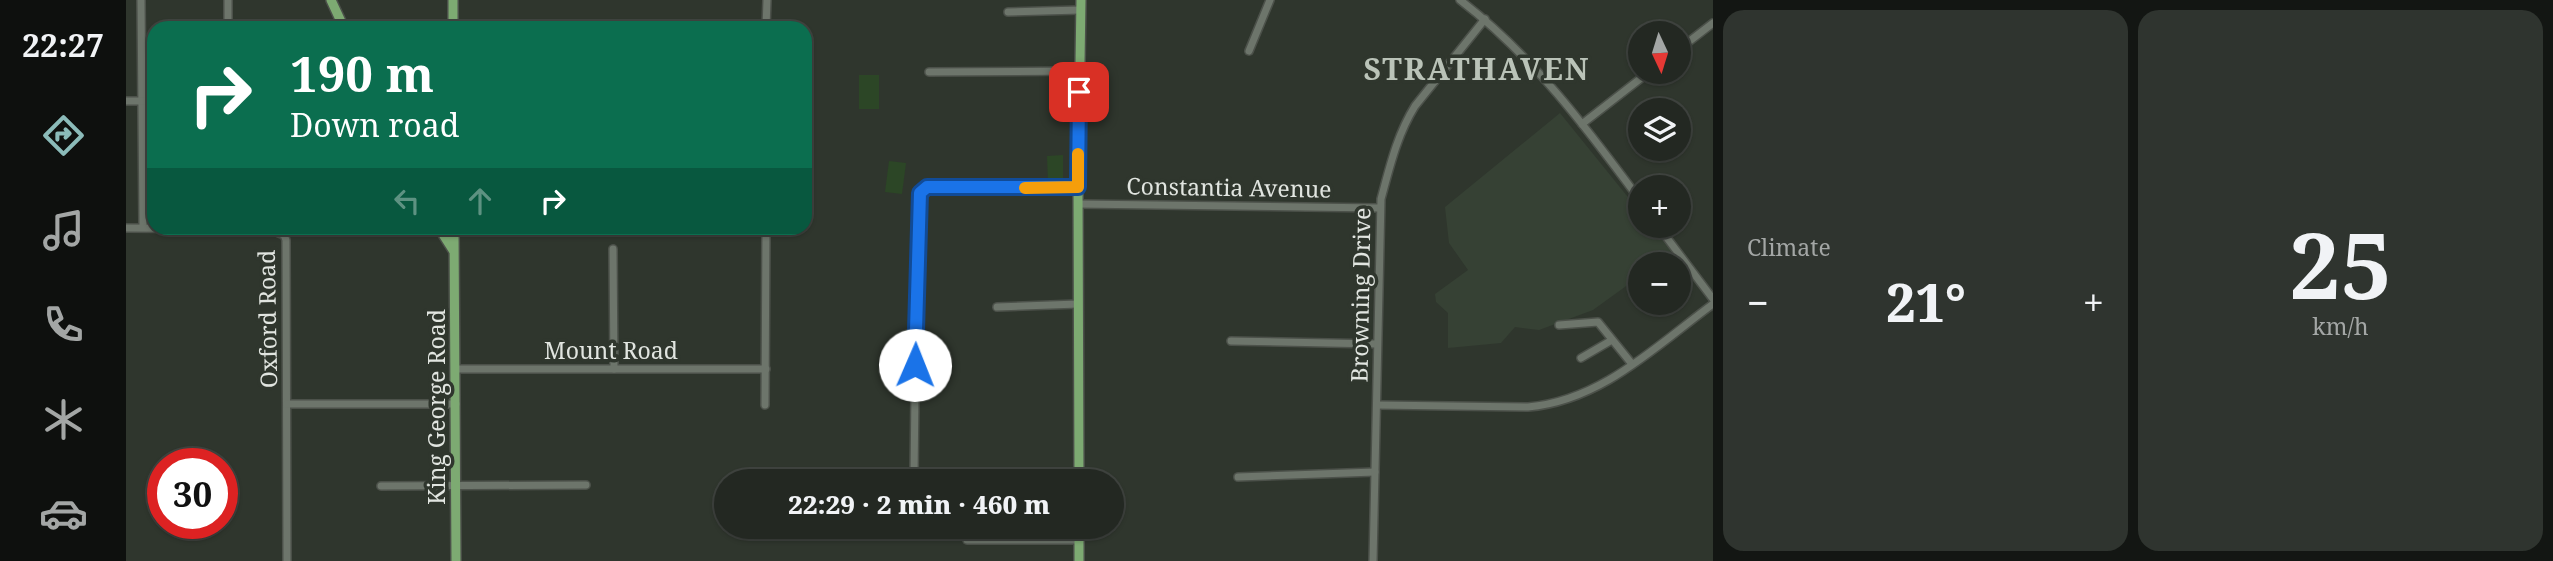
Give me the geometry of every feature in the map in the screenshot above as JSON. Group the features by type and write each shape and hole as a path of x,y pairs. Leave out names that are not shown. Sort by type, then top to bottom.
{"main road":[{"path":"331,0 341,21"},
{"path":"453,0 453,21"},
{"path":"1079,469 1080,5"},
{"path":"443,235 454,252"},
{"name":"King George Road","path":"454,235 456,561"},
{"path":"1079,561 1080,540"}],"street":[{"path":"126,228 143,227 141,0"},
{"path":"228,0 228,21"},
{"path":"766,21 767,0"},
{"path":"1249,51 1270,0"},
{"path":"1460,0 1485,19 1543,77 1628,184"},
{"path":"1008,12 1080,5"},
{"name":"Browning Drive","path":"1373,561 1380,208 1394,149 1407,119 1485,19"},
{"path":"1691,40 1713,23"},
{"path":"929,72 1080,71"},
{"path":"1582,124 1634,84"},
{"path":"126,101 147,101"},
{"path":"914,469 920,193 927,187 1078,187"},
{"name":"Constantia Avenue","path":"1078,204 1380,208"},
{"name":"Oxford Road","path":"143,227 147,227"},
{"name":"Oxford Road","path":"284,235 287,561"},
{"path":"765,405 766,235"},
{"path":"1667,238 1713,299"},
{"path":"613,249 614,369"},
{"path":"997,307 1079,304"},
{"path":"1377,405 1492,408 1550,405 1591,392 1713,304"},
{"path":"1559,325 1598,322 1632,364"},
{"path":"1581,358 1612,340"},
{"path":"1231,341 1377,344"},
{"name":"Mount Road","path":"456,369 766,369"},
{"path":"287,404 456,404"},
{"path":"1238,477 1375,472"},
{"path":"381,486 586,485"},
{"path":"967,540 1080,540"}],"shaded area":[{"path":"1560,113 1628,197 1628,238 1661,238 1672,252 1628,252 1628,285 1593,310 1539,330 1515,327 1501,343 1448,348 1448,313 1436,302 1435,294 1468,270 1449,243 1445,207"}],"green space":[{"path":"859,75 879,75 879,109 859,109"},
{"path":"1063,155 1063,182 1048,182 1047,156"},
{"path":"889,161 906,163 902,194 885,192"}],"slow traffic":[{"path":"1025,188 1078,187 1078,154"}],"district":[{"name":"STRATHAVEN","path":"1477,68"}],"route":[{"path":"915,365 920,193 927,187 1078,187 1079,92"}]}
